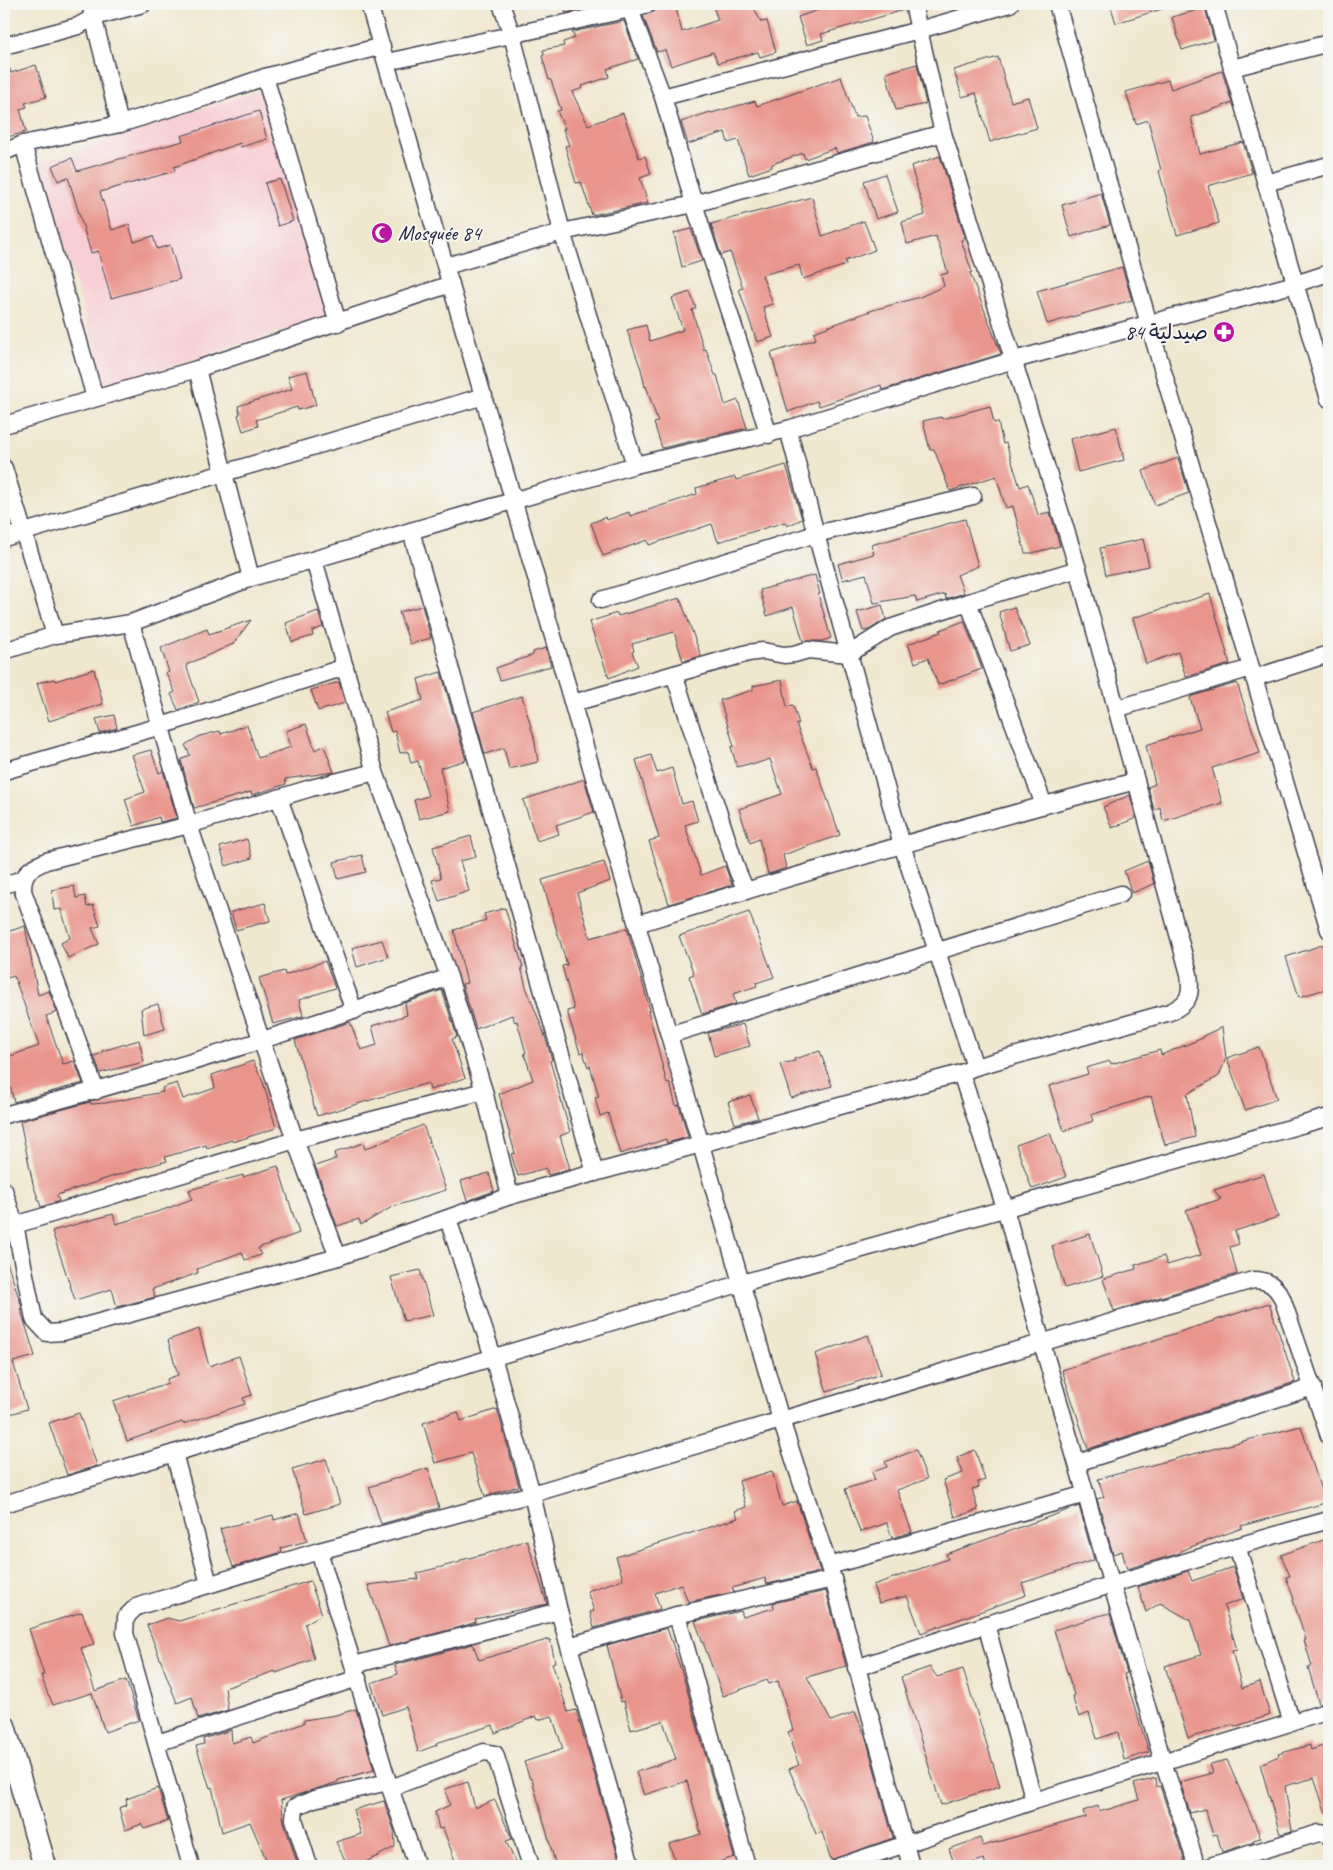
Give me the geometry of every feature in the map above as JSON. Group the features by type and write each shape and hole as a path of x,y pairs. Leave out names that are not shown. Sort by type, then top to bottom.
{"street":[{"path":"4,46 78,26 92,10 143,4"},
{"path":"369,4 781,1420 831,1572 911,1866"},
{"path":"501,4 512,36 562,232 635,465"},
{"path":"4,152 23,144 120,124 265,77 384,54 512,36 629,6 648,4"},
{"path":"4,1190 15,1225 34,1319 47,1333 64,1332 338,1258 510,1196 968,1070 1170,1012 1184,1004 1190,996 1190,974 1078,569 943,133 913,4"},
{"path":"663,97 920,30 1010,4"},
{"path":"1057,4 1149,324 1329,930"},
{"path":"1214,4 1329,399"},
{"path":"629,6 663,97 694,204 768,435"},
{"path":"92,10 120,124"},
{"path":"1232,68 1329,43"},
{"path":"265,77 338,323"},
{"path":"446,266 562,232 694,204 943,133"},
{"path":"23,144 95,398"},
{"path":"1266,183 1329,165"},
{"path":"4,651 55,636 131,623 251,578 635,465 768,435 1014,360 1295,284 1329,273"},
{"path":"4,425 198,369 451,284"},
{"path":"198,369 251,578"},
{"path":"4,538 484,396"},
{"path":"788,429 902,845 937,951 1042,1343 1163,1762 1194,1858 1194,1866"},
{"path":"4,468 55,636"},
{"path":"601,600 816,534 974,496"},
{"path":"411,531 595,1174"},
{"path":"314,560 375,772 449,977 484,1091 510,1196"},
{"path":"573,703 748,653 763,651 789,655 808,650 849,654 890,628 1078,569"},
{"path":"968,602 1044,805"},
{"path":"131,623 189,825 263,1040 295,1140 338,1258"},
{"path":"1116,709 1329,654"},
{"path":"4,771 161,726 345,667"},
{"path":"674,674 737,870 746,891"},
{"path":"96,1091 23,891 23,879 28,870 46,861 189,825 311,788 375,772"},
{"path":"637,924 902,845 1136,781"},
{"path":"279,798 354,1011"},
{"path":"4,884 23,879"},
{"path":"669,1034 1122,894"},
{"path":"4,1115 96,1091 263,1040 354,1011 449,977"},
{"path":"15,1225 295,1140 484,1091"},
{"path":"4,1504 742,1283 1329,1117"},
{"path":"448,1219 493,1357 532,1494 559,1610 631,1866"},
{"path":"191,1866 125,1633 126,1617 136,1607 319,1550 532,1494 1253,1280 1270,1282 1282,1298 1329,1436"},
{"path":"1077,1463 1313,1387"},
{"path":"174,1453 209,1584"},
{"path":"569,1646 831,1572 1086,1494"},
{"path":"856,1668 986,1624 1237,1546 1329,1520"},
{"path":"1237,1546 1292,1723"},
{"path":"319,1550 390,1785 417,1866"},
{"path":"157,1744 356,1672 559,1610"},
{"path":"676,1615 747,1866"},
{"path":"986,1624 1034,1801"},
{"path":"840,1866 1034,1801 1329,1711"},
{"path":"4,1726 45,1866"},
{"path":"309,1866 294,1819 296,1807 314,1799 390,1785 484,1752 495,1754 531,1866"},
{"path":"1210,1866 1319,1833 1328,1834 1329,1837"}],"shaded area":[{"path":"263,89 328,316 106,387 40,162"}],"building":[{"path":"563,4 607,4 566,13"},
{"path":"658,4 675,4 682,32 718,20 712,4 752,4 761,22 767,21 776,52 760,57 758,52 718,63 713,52 671,66 665,50 657,52 643,16 655,11"},
{"path":"836,4 854,4 855,9 869,4 903,4 904,10 821,34 823,40 807,45 798,17"},
{"path":"1110,4 1164,4 1165,8 1116,23"},
{"path":"1205,8 1214,40 1182,50 1172,17"},
{"path":"624,21 638,59 607,69 609,77 582,86 583,88 572,92 588,125 623,113 639,158 645,156 651,174 640,178 648,203 592,215 581,182 576,183 565,146 569,145 563,129 565,129 557,111 561,110 542,56 544,55 543,50 564,46 563,42 575,38 572,32"},
{"path":"998,57 1011,102 1028,97 1037,128 990,142 976,93 962,97 954,70"},
{"path":"917,64 926,104 896,110 886,73"},
{"path":"36,65 46,97 25,103 27,107 20,109 26,132 4,138 4,67 9,67 11,73"},
{"path":"1222,71 1232,103 1191,117 1200,154 1243,142 1252,173 1208,186 1219,223 1177,235 1159,171 1161,170 1148,120 1136,124 1126,92 1168,80 1171,89"},
{"path":"841,77 855,117 865,116 874,142 837,153 835,148 805,159 803,153 772,164 772,167 749,175 738,140 728,143 725,132 688,144 681,122 710,112 755,101 757,106"},
{"path":"259,111 267,139 241,147 240,143 174,167 175,171 100,192 112,230 129,224 134,242 153,236 157,249 170,245 180,279 111,298 98,251 91,253 68,177 58,181 52,166 72,158 77,171 183,141 181,136"},
{"path":"940,156 965,238 961,240 972,272 970,273 1001,354 882,390 881,385 819,406 817,401 788,412 771,353 816,339 814,332 873,310 920,297 944,286 941,275 948,273 936,236 907,244 902,222 925,215 911,166"},
{"path":"885,174 898,212 876,219 864,181"},
{"path":"280,179 293,221 278,226 265,183"},
{"path":"1101,193 1110,225 1071,237 1062,205"},
{"path":"812,197 822,236 864,221 875,250 845,261 846,265 803,279 799,265 762,275 773,304 763,307 773,337 757,342 739,289 743,288 732,257 730,252 721,255 711,224"},
{"path":"691,229 702,261 682,267 674,233"},
{"path":"1122,267 1132,300 1047,324 1037,291"},
{"path":"690,292 696,308 692,310 704,350 706,349 715,375 717,375 725,405 738,400 747,428 662,448 654,423 658,422 627,330 646,325 650,341 683,330 672,298"},
{"path":"307,371 316,405 298,410 297,407 256,420 258,426 243,431 238,415 240,414 238,406 292,389 288,376"},
{"path":"990,406 994,423 998,422 1003,444 1006,443 1020,487 1028,484 1038,515 1050,512 1060,546 1025,553 1013,506 1006,508 996,476 950,491 934,449 930,450 923,421 941,417 942,419"},
{"path":"1116,427 1124,460 1078,472 1070,439"},
{"path":"1178,458 1189,493 1155,505 1143,471"},
{"path":"786,465 802,519 787,526 785,522 718,542 712,524 649,545 647,540 603,556 591,523 606,517 607,520 629,512 630,516 697,494 696,488 735,477 736,480"},
{"path":"965,519 978,566 957,575 964,593 946,599 945,594 917,602 915,596 874,603 866,574 843,580 838,564 874,554 871,545"},
{"path":"1143,539 1149,566 1106,575 1100,548"},
{"path":"815,575 820,594 818,594 831,638 822,641 803,641 793,607 767,616 760,590"},
{"path":"1210,594 1230,664 1186,677 1178,652 1146,664 1133,618"},
{"path":"680,598 701,656 683,661 674,632 632,644 634,651 632,652 638,666 609,678 589,622 617,613 618,616"},
{"path":"882,605 886,619 869,630 863,631 857,612"},
{"path":"422,606 431,638 410,644 399,612"},
{"path":"1014,607 1030,645 1010,651 999,612"},
{"path":"318,611 323,627 312,631 313,636 292,642 286,623"},
{"path":"251,620 233,644 186,665 199,702 178,710 171,694 175,692 166,673 169,672 161,648 207,629 209,634"},
{"path":"964,621 982,669 938,685 928,658 915,663 908,644"},
{"path":"546,648 551,666 500,680 496,668 533,655 533,652"},
{"path":"94,669 103,704 49,721 37,683 54,679 55,681"},
{"path":"441,672 466,760 440,768 450,811 419,819 414,800 428,796 418,761 411,763 408,751 400,753 395,731 391,732 385,712 423,700 418,679"},
{"path":"782,680 787,707 793,705 799,724 796,724 813,768 816,767 840,835 783,855 786,868 768,874 759,839 750,843 739,809 782,794 770,759 752,765 752,763 737,767 731,747 734,746 720,700 753,690 753,686"},
{"path":"339,682 345,703 318,711 311,690"},
{"path":"1237,683 1260,753 1212,768 1222,803 1163,821 1160,807 1154,810 1148,787 1155,784 1146,745 1200,728 1190,698"},
{"path":"522,696 534,737 538,762 509,769 504,748 485,754 473,712"},
{"path":"114,715 117,728 100,733 96,719"},
{"path":"306,724 315,750 324,746 334,772 285,779 286,784 252,795 251,792 194,808 181,760 190,755 185,745 200,736 220,731 221,734 247,725 258,758 291,747 286,731"},
{"path":"151,750 159,773 163,771 177,818 160,822 159,817 134,826 125,799 145,792 132,755"},
{"path":"651,755 657,773 672,768 682,804 692,801 698,821 685,825 701,875 725,866 732,885 669,904 649,841 659,838 636,760"},
{"path":"584,779 594,812 556,825 559,834 537,841 523,800"},
{"path":"1130,795 1136,818 1112,828 1103,807"},
{"path":"471,836 476,857 460,861 469,891 439,901 432,880 441,878 433,847"},
{"path":"247,839 252,858 226,866 220,847"},
{"path":"362,855 366,872 338,879 334,862"},
{"path":"1148,861 1154,884 1132,893 1124,871"},
{"path":"604,862 610,881 577,893 590,938 627,928 650,1010 648,1010 667,1084 670,1083 676,1106 679,1105 688,1137 667,1143 666,1139 620,1154 608,1113 600,1116 595,1098 599,1097 590,1066 588,1067 583,1052 580,1053 567,1011 574,1009 562,966 567,965 542,880"},
{"path":"74,886 76,898 85,896 87,907 93,905 100,926 92,928 99,944 68,958 61,943 70,938 61,909 54,910 52,890"},
{"path":"265,903 270,921 236,930 231,912"},
{"path":"505,908 523,967 521,967 526,987 544,1033 552,1060 550,1061 570,1132 560,1136 570,1169 548,1175 546,1168 518,1176 511,1154 515,1153 499,1094 533,1080 524,1053 526,1053 517,1021 515,1022 512,1015 476,1029 462,984 467,983 454,930 486,920 484,914"},
{"path":"749,912 774,977 756,983 757,986 733,994 736,1004 702,1014 689,976 694,974 679,936"},
{"path":"25,926 38,995 49,991 57,1012 46,1016 63,1064 74,1061 83,1083 14,1102 4,1058 39,1046 14,976 4,979 4,933"},
{"path":"382,940 388,957 357,967 352,948"},
{"path":"1325,944 1329,958 1329,988 1299,997 1286,957"},
{"path":"325,961 335,988 299,1000 303,1016 273,1024 259,978 284,971 285,975"},
{"path":"442,990 457,1037 452,1039 465,1078 430,1090 428,1083 317,1116 295,1040 350,1022 361,1050 377,1045 372,1026 407,1015 405,1003"},
{"path":"158,1004 165,1029 144,1035 141,1009"},
{"path":"743,1024 750,1046 714,1056 708,1033"},
{"path":"1222,1027 1226,1058 1219,1076 1187,1094 1195,1137 1165,1145 1151,1096 1091,1115 1093,1121 1064,1131 1049,1086 1088,1074 1086,1068 1110,1061 1111,1064 1160,1050 1161,1055 1203,1038 1203,1036"},
{"path":"139,1040 144,1062 100,1073 94,1056 102,1053 102,1051"},
{"path":"1259,1047 1277,1099 1245,1110 1227,1058"},
{"path":"820,1051 832,1086 791,1098 780,1064 795,1061 794,1059"},
{"path":"253,1061 263,1082 276,1128 233,1142 232,1140 207,1148 206,1145 165,1157 167,1161 57,1195 59,1201 41,1207 33,1184 20,1121 90,1102 91,1104 106,1103 163,1092 162,1088 177,1083 183,1099 215,1088 212,1075"},
{"path":"750,1095 758,1118 735,1124 728,1102"},
{"path":"423,1125 446,1190 392,1207 361,1225 359,1219 337,1226 315,1166 336,1159 334,1153 363,1143 365,1149"},
{"path":"1050,1133 1066,1177 1032,1189 1016,1145"},
{"path":"278,1166 299,1233 258,1248 261,1255 245,1260 242,1252 197,1269 198,1273 152,1289 155,1297 117,1307 112,1289 75,1300 52,1231 113,1214 116,1224 192,1199 189,1190 243,1175 243,1177"},
{"path":"489,1173 494,1191 467,1201 461,1181"},
{"path":"1264,1174 1278,1217 1235,1231 1239,1244 1230,1247 1237,1274 1114,1311 1103,1279 1136,1269 1135,1265 1164,1256 1167,1265 1201,1255 1186,1210 1221,1199 1214,1190"},
{"path":"1090,1234 1103,1276 1065,1288 1052,1246"},
{"path":"7,1262 35,1356 13,1362 27,1409 4,1416 4,1263"},
{"path":"420,1270 433,1315 404,1321 391,1277"},
{"path":"1269,1303 1295,1382 1088,1449 1062,1370"},
{"path":"199,1329 209,1366 239,1356 252,1395 243,1398 245,1404 183,1424 182,1422 127,1441 113,1401 168,1383 167,1379 178,1375 168,1340"},
{"path":"868,1335 881,1374 827,1392 815,1354"},
{"path":"497,1409 519,1486 485,1496 471,1453 435,1463 423,1423 458,1412 461,1421"},
{"path":"79,1413 97,1466 67,1475 49,1423"},
{"path":"1301,1426 1325,1503 1241,1526 1242,1528 1180,1551 1180,1553 1127,1569 1122,1551 1113,1554 1097,1499 1104,1497 1098,1479"},
{"path":"916,1450 927,1479 897,1490 912,1532 892,1538 887,1523 860,1532 845,1489 875,1480 872,1472 887,1467 885,1462"},
{"path":"975,1450 985,1480 978,1482 979,1487 972,1489 978,1510 955,1517 943,1480 963,1473 957,1457"},
{"path":"326,1459 340,1504 306,1514 292,1469"},
{"path":"428,1468 439,1508 381,1524 369,1487"},
{"path":"772,1471 782,1506 797,1501 820,1572 767,1584 765,1578 732,1588 734,1592 688,1602 681,1584 655,1593 660,1609 594,1628 590,1612 594,1611 587,1591 623,1579 616,1557 738,1518 735,1511 746,1507 739,1481"},
{"path":"1079,1506 1094,1560 1022,1583 1026,1595 921,1633 907,1596 879,1603 873,1585 948,1559 946,1554"},
{"path":"299,1513 307,1541 281,1548 282,1552 233,1567 220,1529 273,1515 274,1520"},
{"path":"1329,1538 1329,1701 1319,1704 1308,1667 1312,1666 1304,1640 1306,1640 1286,1577 1290,1576 1281,1555"},
{"path":"527,1540 547,1604 475,1619 476,1622 467,1625 389,1646 368,1585 418,1579 417,1573 461,1562 461,1560"},
{"path":"1233,1567 1243,1599 1224,1606 1237,1650 1232,1651 1242,1688 1260,1682 1270,1715 1234,1727 1233,1725 1188,1738 1165,1666 1201,1655 1190,1620 1160,1603 1146,1612 1138,1587 1188,1571 1192,1581"},
{"path":"310,1581 322,1614 305,1624 314,1659 276,1673 275,1671 225,1688 228,1710 198,1719 192,1697 177,1703 147,1625 167,1618 179,1621"},
{"path":"826,1591 846,1666 807,1677 831,1721 855,1712 865,1735 893,1838 831,1860 822,1832 816,1834 789,1769 799,1765 788,1732 793,1730 778,1681 769,1684 767,1680 723,1696 695,1621 741,1611 743,1617 774,1608 773,1603"},
{"path":"82,1612 94,1644 81,1648 95,1691 126,1680 139,1720 105,1732 92,1693 53,1705 41,1675 44,1675 29,1629"},
{"path":"1110,1614 1127,1673 1124,1674 1149,1752 1124,1760 1118,1732 1097,1739 1089,1713 1079,1717 1054,1630"},
{"path":"667,1628 684,1679 734,1857 707,1866 677,1866 669,1844 701,1834 687,1781 644,1795 636,1772 676,1759 663,1721 631,1730 624,1701 621,1702 607,1645"},
{"path":"550,1639 555,1662 552,1663 568,1712 576,1710 621,1866 556,1866 532,1779 530,1779 524,1762 563,1749 552,1716 538,1720 536,1716 495,1733 493,1725 436,1743 437,1745 418,1752 406,1707 382,1715 371,1683 398,1674 395,1665 473,1644 479,1660"},
{"path":"930,1667 937,1677 963,1669 1000,1786 941,1805 901,1677"},
{"path":"356,1709 374,1770 338,1780 338,1782 281,1800 284,1822 298,1866 269,1866 250,1822 222,1832 212,1787 210,1788 196,1746 204,1744 203,1739 231,1730 232,1743 251,1737 253,1743 304,1723 304,1720 336,1715"},
{"path":"1329,1744 1329,1813 1326,1814 1314,1778 1285,1786 1292,1831 1280,1834 1260,1764 1279,1756 1278,1754 1310,1745 1311,1750"},
{"path":"1227,1760 1261,1838 1222,1852 1217,1834 1213,1835 1205,1809 1190,1813 1180,1782 1213,1773 1210,1764"},
{"path":"1156,1778 1157,1787 1160,1786 1184,1859 1184,1866 986,1866 984,1859 963,1866 955,1866 949,1849 980,1838 983,1846 1085,1817 1083,1811 1098,1806 1099,1812 1139,1800 1134,1784"},
{"path":"468,1782 475,1808 495,1800 512,1839 506,1841 517,1866 457,1866 443,1828 439,1829 435,1812 450,1805 445,1789"},
{"path":"158,1788 168,1821 144,1829 142,1824 125,1830 119,1808 127,1805 126,1799"},
{"path":"384,1801 394,1830 395,1847 358,1866 348,1866 336,1842 361,1834 353,1810"},
{"path":"891,1859 893,1866 871,1866"}],"place":[{"name":"Mosquée 84","path":"382,233"},
{"name":"84 صيدلية","path":"1224,332"}]}
